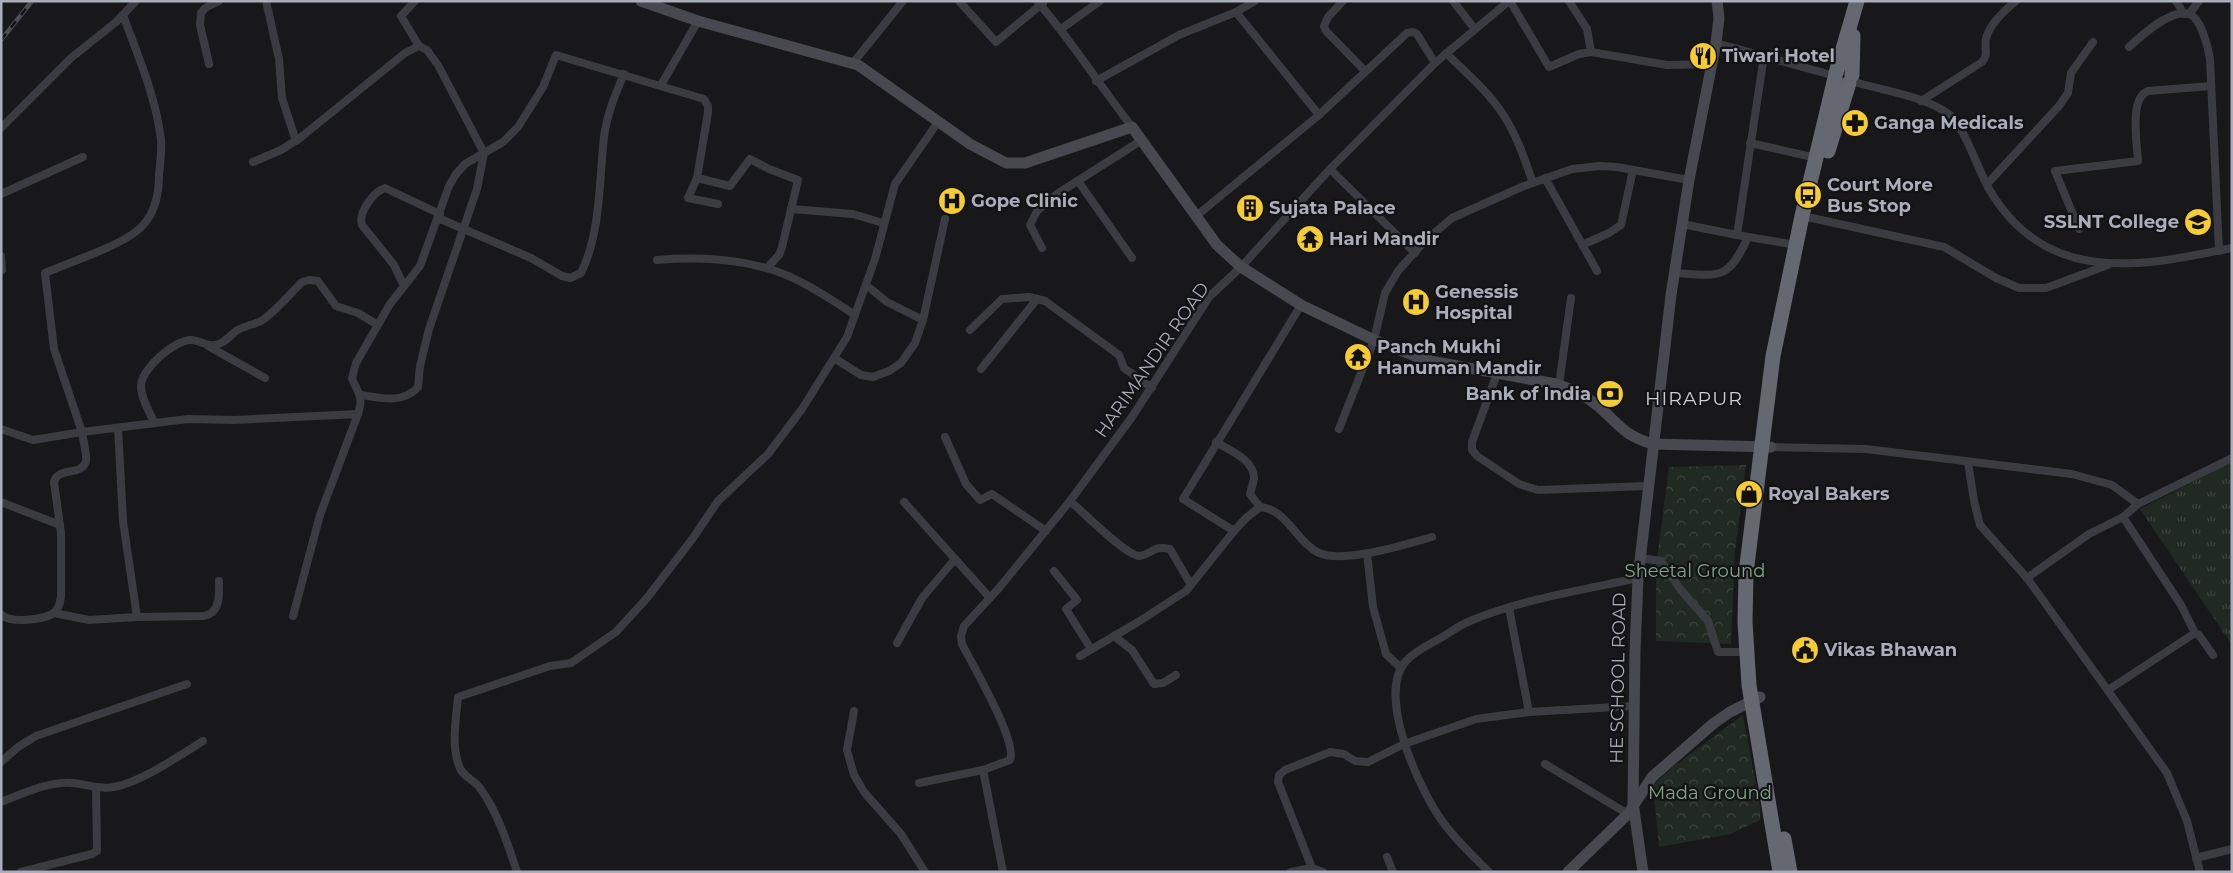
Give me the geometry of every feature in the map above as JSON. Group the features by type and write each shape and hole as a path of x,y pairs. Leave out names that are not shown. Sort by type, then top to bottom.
{"highway":[{"path":"1780,872 1756,699 1754,631 1754,584 1773,356 1796,245 1807,218 1831,140 1856,8"},
{"path":"1790,872 1746,652 1746,573 1817,158 1843,78"}],"main road":[{"path":"641,1 698,21 853,63 868,71 978,150 998,160 1013,164 1026,163 1132,127 1217,245 1241,267 1301,305 1374,340 1424,360 1559,385 1573,390 1590,400 1633,438 1653,444 1767,446"},
{"name":"HE SCHOOL ROAD","path":"1643,872 1633,803 1638,578 1675,273 1689,180 1713,64 1719,18 1717,1"},
{"path":"1568,872 1628,814 1633,803 1652,777 1714,723 1756,699"}],"street":[{"path":"1,128 71,58 124,16 136,1"},
{"path":"209,64 200,19 205,8 219,1"},
{"path":"266,1 279,59 282,98 296,141"},
{"path":"361,395 396,399 411,393 418,387 429,329 477,189 484,153 438,66 427,50 419,46 401,16 415,1"},
{"path":"853,63 903,1"},
{"path":"960,1 996,42 1041,2 1096,81 1132,127"},
{"path":"1061,29 1100,1"},
{"path":"1096,81 1179,35 1236,12 1256,1"},
{"path":"1343,1 1328,17 1324,26 1326,31 1365,71"},
{"path":"1453,1 1474,28"},
{"path":"1510,1 1549,67 1579,54 1591,52 1667,65 1713,64"},
{"name":"HARIMANDIR ROAD","path":"983,770 1006,763 1011,756 1011,749 992,702 962,644 961,636 964,626 990,598 1070,501 1152,388 1210,297 1241,267 1330,169 1435,63 1474,28 1510,1"},
{"path":"1570,1 1587,29 1591,52"},
{"path":"1921,102 1982,62 1987,54 1986,39 1989,32 2016,1"},
{"path":"2176,1 2186,14 2194,17 2206,38 2210,59 2219,251"},
{"path":"2129,47 2157,24 2186,14 2198,1"},
{"path":"1236,12 1319,115"},
{"path":"54,613 59,607 61,598 60,525 54,487 55,478 61,473 79,470 83,466 86,457 82,432 54,349 44,273 122,240 143,225 155,207 159,184 161,141 149,86 124,16"},
{"path":"660,85 698,21"},
{"path":"1195,217 1319,115 1408,33 1413,32 1422,40 1435,63"},
{"path":"1987,184 2059,106 2068,93 2071,73 2093,42"},
{"path":"1716,43 1866,86 1905,94 1951,116 1987,184 2008,217 2036,241 2052,250 2091,262 2156,263 2232,248"},
{"path":"253,162 296,141 406,53 419,46"},
{"path":"1446,53 1503,114 1516,139 1532,183"},
{"path":"293,616 320,515 361,404 361,395 353,382 352,375 356,363 390,304 420,266 456,174 465,164 503,142 518,127 540,93 556,55 701,96 707,102 708,113 697,178 688,198 718,204"},
{"path":"1737,235 1764,56"},
{"path":"404,286 394,265 362,226 363,214 375,194 385,188 463,230 531,258 562,276 570,278 581,273 592,240 610,108 624,74"},
{"path":"2079,229 2055,171 2138,160 2136,107 2142,95 2148,91 2211,86"},
{"path":"516,872 492,807 478,786 459,767 454,736 458,697 550,666 571,664 616,632 647,598 687,546 718,500 768,454 802,409 847,337 875,259 895,184 938,122"},
{"path":"1042,248 1030,225 1037,211 1057,194 1142,140"},
{"path":"1750,143 1817,158"},
{"path":"1,194 84,157"},
{"path":"697,178 730,186 750,159 769,169 798,180 782,247 779,255 767,268"},
{"path":"1339,428 1374,340 1385,293 1398,271 1424,242 1452,218 1544,178 1572,169 1600,166 1689,180"},
{"path":"1330,169 1415,253"},
{"path":"1582,245 1609,233 1621,224 1633,170"},
{"path":"1544,178 1596,271"},
{"path":"1078,181 1132,258"},
{"path":"791,209 853,214 884,223"},
{"path":"1807,218 1944,247 1996,278 2019,288 2046,288 2112,263"},
{"path":"834,358 861,375 873,377 889,371 901,363 914,343 923,320 945,220"},
{"path":"1682,224 1796,245"},
{"path":"1675,273 1714,276 1725,272 1740,254 1748,237"},
{"path":"1,256 2,270"},
{"path":"657,260 703,259 750,263 799,281 855,314"},
{"path":"208,346 224,342 238,330 261,321 302,282 309,280 318,281 336,306 358,313 378,325"},
{"path":"866,285 887,302 923,320"},
{"path":"970,330 1002,299 1029,297 1045,301 1095,335 1119,355 1124,368 1152,388"},
{"path":"1559,385 1571,298"},
{"path":"981,369 1037,299"},
{"path":"1234,531 1183,499 1301,305"},
{"path":"154,422 141,386 143,376 150,366 173,346 193,340 208,346 264,378"},
{"path":"1497,374 1472,442 1472,450 1477,456 1519,484 1538,490 1648,486"},
{"path":"1,430 34,440 154,422 358,414"},
{"path":"118,428 123,521 137,617"},
{"path":"945,437 966,484 980,500 992,494 1046,531"},
{"path":"1216,442 1246,461 1253,470 1254,480 1250,494 1260,508 1272,510 1279,515 1314,550 1321,554 1333,556 1368,553 1432,537"},
{"path":"1767,446 1866,449 2072,474 2112,485 2138,504"},
{"path":"2027,578 2089,534 2123,518 2138,504 2232,458"},
{"path":"1968,462 1980,525 2027,578 2167,774 2187,821 2200,872"},
{"path":"1070,501 1112,540 1132,554 1141,556 1162,547 1170,549 1191,585"},
{"path":"1,502 60,525"},
{"path":"904,502 990,598"},
{"path":"1080,656 1186,591 1234,531 1246,518 1260,508"},
{"path":"2123,518 2181,605 2195,633 2199,635 2213,655"},
{"path":"1368,553 1373,607 1386,654 1401,668"},
{"path":"1640,558 1662,561 1680,589 1708,620 1718,652 1746,652"},
{"path":"897,643 922,598 955,559"},
{"path":"1054,570 1077,600 1066,609 1091,649"},
{"path":"1489,872 1453,835 1437,814 1413,769 1404,744 1398,715 1396,685 1401,668 1413,654 1467,622 1508,608 1638,578"},
{"path":"2,619 37,619 54,613 89,620 209,615 214,611 219,600 219,581"},
{"path":"1508,608 1529,712"},
{"path":"2108,690 2195,633"},
{"path":"1114,636 1132,650 1154,684 1163,682 1176,675"},
{"path":"1,762 18,747 36,736 187,684"},
{"path":"1312,868 1278,782 1279,775 1285,770 1330,752 1344,754 1355,762 1362,763 1404,744 1476,719 1529,712 1634,706"},
{"path":"854,711 847,750 854,775 864,792 901,834 925,872"},
{"path":"1,802 58,783 72,783 96,788 116,786 131,781 168,762 203,741"},
{"path":"1545,764 1628,814"},
{"path":"919,783 983,770 1003,872"},
{"path":"21,872 92,854 97,851 96,788"},
{"path":"2196,858 2232,849"},
{"path":"1387,856 1393,872"},
{"path":"1291,872 1312,868 1323,872"}],"green space":[{"path":"2232,462 2232,645 2140,509"},
{"name":"Sheetal Ground","path":"1746,465 1735,552 1731,644 1656,641 1656,567 1669,467"},
{"name":"Mada Ground","path":"1743,715 1760,806 1760,820 1731,834 1659,847 1653,785 1674,766"}],"railway":[{"path":"1,40 32,1"}],"place":[{"name":"Tiwari Hotel","path":"1703,56"},
{"name":"Ganga Medicals","path":"1855,123"},
{"name":"Court More Bus Stop","path":"1808,195"},
{"name":"Gope Clinic","path":"952,201"},
{"name":"Sujata Palace","path":"1250,208"},
{"name":"SSLNT College","path":"2198,222"},
{"name":"Hari Mandir","path":"1310,239"},
{"name":"Genessis Hospital","path":"1416,302"},
{"name":"Panch Mukhi Hanuman Mandir","path":"1358,357"},
{"name":"Bank of India","path":"1610,394"},
{"name":"Royal Bakers","path":"1749,494"},
{"name":"Vikas Bhawan","path":"1805,650"}],"district":[{"name":"HIRAPUR","path":"1694,398"}]}
